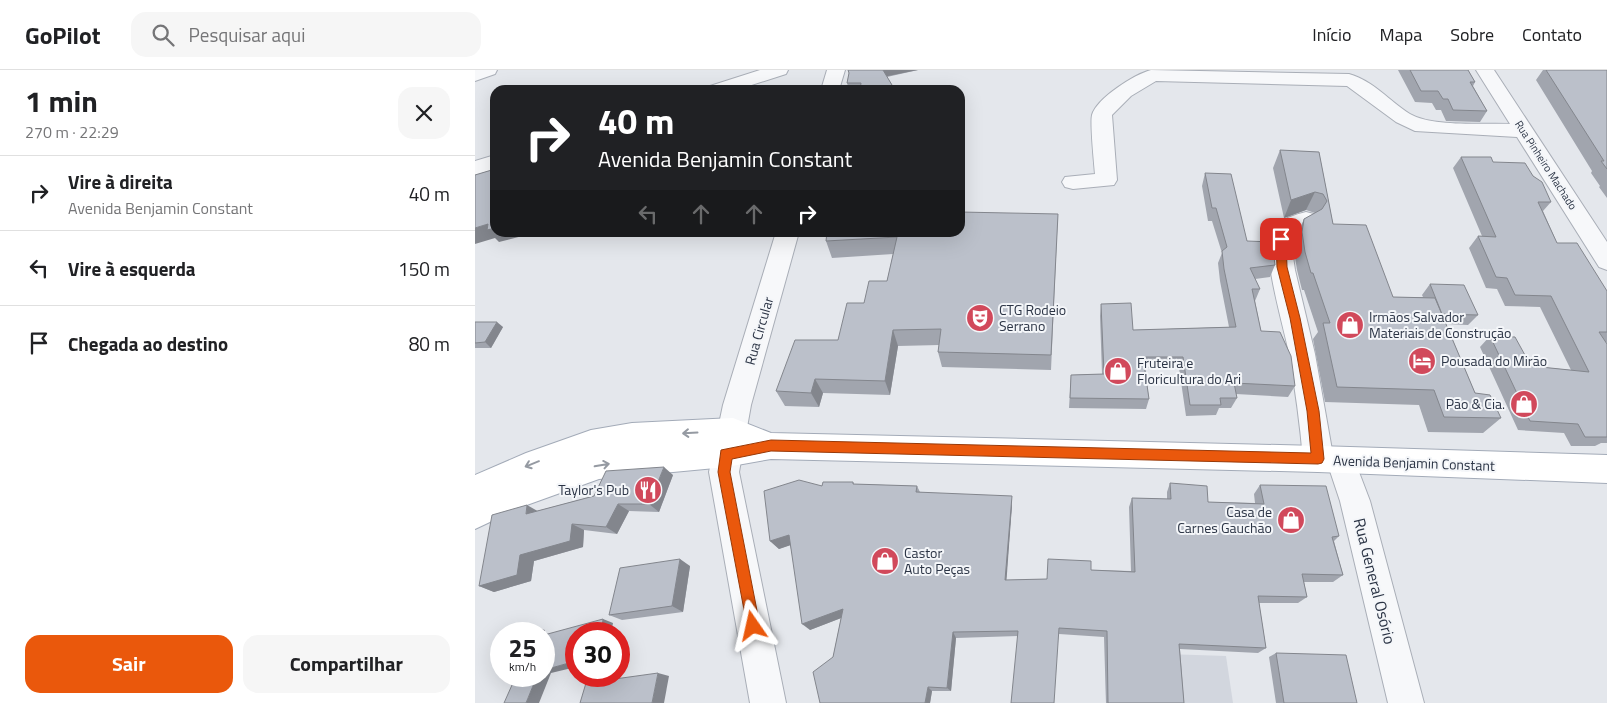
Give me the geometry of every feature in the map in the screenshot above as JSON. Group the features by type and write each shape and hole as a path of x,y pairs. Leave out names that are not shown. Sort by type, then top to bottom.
{"main road":[{"name":"Avenida Benjamin Constant","path":"475,489 536,462 591,442 632,436 771,446 1607,469"},
{"name":"Avenida Benjamin Constant","path":"475,514 515,495 599,465 729,442"}],"street":[{"path":"475,74 488,70"},
{"path":"732,85 779,70"},
{"path":"832,85 836,70"},
{"name":"Rua Pinheiro Machado","path":"1485,70 1607,261"},
{"path":"1073,182 1106,180 1102,115 1105,107 1142,80 1153,75 1349,80 1357,83 1403,118 1422,127 1524,131"},
{"path":"475,168 490,164"},
{"name":"Rua General Osório","path":"1306,220 1294,224 1285,231 1281,239 1282,267 1295,318 1313,411 1330,460 1355,501 1406,703"},
{"name":"Rua Circular","path":"768,703 724,472 737,405 787,237"}],"shaded area":[{"path":"1105,652 1226,656 1233,703 1106,703"}],"building":[{"path":"848,70 883,70 892,85 847,83"},
{"path":"1410,70 1468,70 1475,82 1470,82 1487,111 1453,110 1448,99 1443,99 1438,91 1421,91"},
{"path":"1546,70 1607,70 1607,169 1601,161 1604,161"},
{"path":"1280,150 1319,152 1333,224 1366,225 1393,297 1435,298 1475,393 1490,395 1501,418 1444,417 1434,390 1337,387 1323,323 1330,323 1313,273 1311,273 1302,232 1304,219 1322,209 1327,201 1323,194 1315,192 1291,200"},
{"path":"1461,157 1491,157 1493,162 1525,163 1533,176 1542,182 1551,202 1538,202 1557,243 1577,243 1607,291 1607,332 1599,332 1607,344 1607,437 1585,437 1578,424 1530,421 1490,336 1515,337 1531,366 1589,372 1551,296 1515,295 1507,278 1496,277 1478,236 1496,237"},
{"path":"490,170 490,229 487,230 488,224 475,228 475,175"},
{"path":"1205,173 1231,174 1247,241 1272,242 1275,265 1250,268 1260,289 1252,289 1261,331 1280,332 1291,356 1295,386 1234,383 1237,398 1220,398 1221,405 1190,405 1183,357 1143,357 1149,399 1070,398 1071,375 1104,374 1101,304 1131,303 1133,330 1236,327 1224,269 1222,251 1227,247 1216,208 1212,208"},
{"path":"965,212 1058,214 1051,355 938,352 941,329 893,330 885,381 815,379 811,393 776,391 795,340 838,340 847,303 864,303 869,281 887,281 897,237 965,237"},
{"path":"826,237 897,237 826,241"},
{"path":"1430,284 1464,285 1478,315 1442,314"},
{"path":"475,322 497,322 485,342 475,343"},
{"path":"664,467 649,504 618,504 606,527 572,524 570,541 520,555 517,575 479,586 492,515 527,505 526,514 594,496 606,471"},
{"path":"799,480 822,486 823,482 853,482 853,484 917,486 916,492 1012,496 1005,580 1047,579 1048,559 1091,561 1091,570 1135,572 1132,498 1171,499 1170,483 1207,486 1208,502 1264,504 1260,485 1326,486 1339,536 1332,537 1343,575 1302,574 1307,597 1258,596 1266,648 1179,644 1184,703 1108,703 1107,631 1059,628 1054,703 1011,703 1018,631 953,632 947,688 928,687 925,703 820,703 813,672 833,657 843,609 802,624 789,535 770,541 764,491"},
{"path":"680,559 672,606 609,615 620,568"},
{"path":"603,619 603,622 592,622"},
{"path":"565,629 565,664 555,667 555,632"},
{"path":"1276,653 1346,655 1357,703 1284,703"},
{"path":"658,673 652,703 580,703 585,687 630,687 630,677"},
{"path":"511,687 533,687 526,703 504,703"}],"place":[{"name":"CTG Rodeio Serrano","path":"980,318"},
{"name":"Irmãos Salvador Materiais de Construção","path":"1350,325"},
{"name":"Pousada do Mirão","path":"1422,361"},
{"name":"Fruteira e Floricultura do Ari","path":"1118,371"},
{"name":"Pão & Cia.","path":"1524,404"},
{"name":"Taylor's Pub","path":"648,490"},
{"name":"Casa de Carnes Gauchão","path":"1291,520"},
{"name":"Castor Auto Peças","path":"885,561"}],"route":[{"path":"753,626 724,472 726,454 771,446 1318,459 1313,411 1295,318 1282,267 1281,239"}]}
